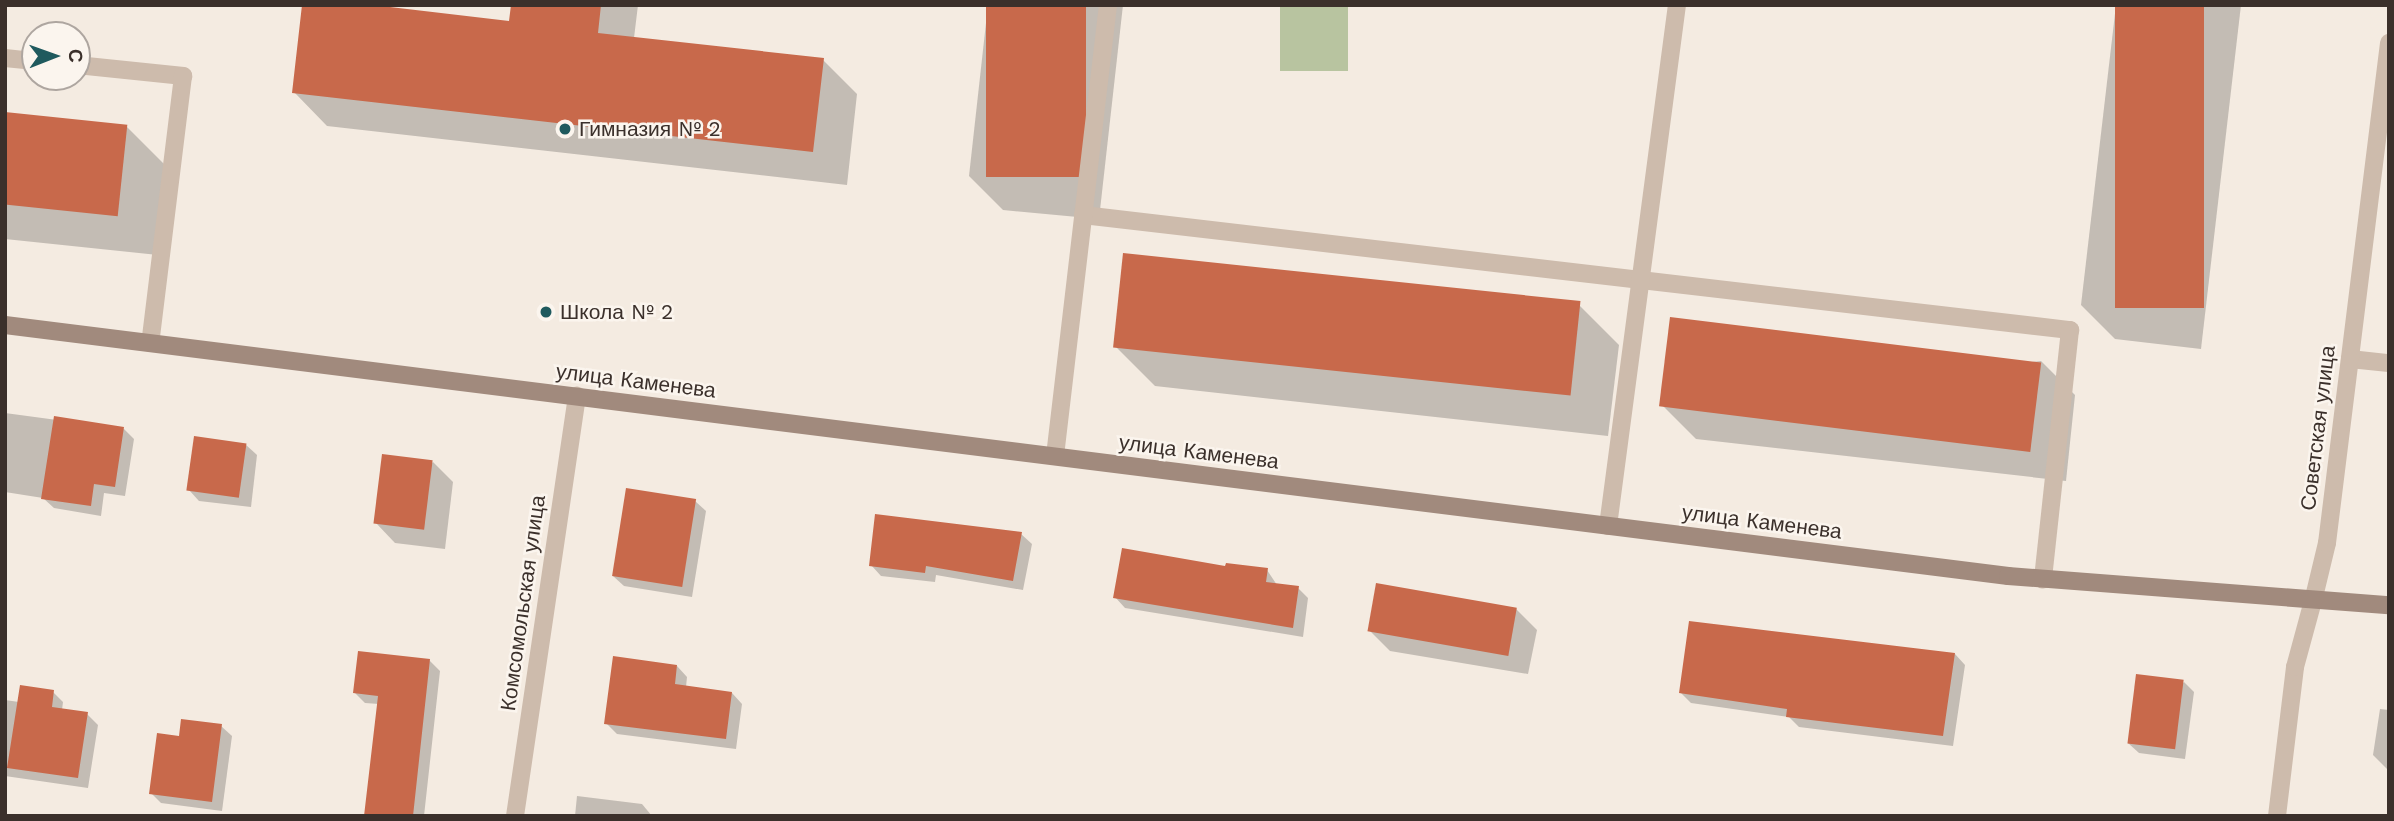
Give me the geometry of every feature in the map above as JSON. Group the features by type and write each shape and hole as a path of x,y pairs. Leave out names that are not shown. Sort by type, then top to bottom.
{"main road":[{"name":"улица Каменева","path":"5,325 2043,580 2314,597 2389,605"}],"street":[{"path":"1055,456 1108,5"},
{"path":"1608,526 1676,5"},
{"name":"Советская улица","path":"2277,816 2295,667 2327,543 2389,43"},
{"path":"91,66 183,76 150,343"},
{"path":"1083,215 2070,330 2043,580"},
{"path":"2350,359 2389,363"},
{"name":"Комсомольская улица","path":"515,816 577,397"}],"green space":[{"path":"1280,5 1348,5 1348,71 1280,71"}],"building":[{"path":"302,5 373,5 509,21 511,5 601,5 598,33 824,58 813,152 292,93"},
{"path":"986,5 1086,5 1086,177 986,177"},
{"path":"2115,5 2204,5 2204,308 2115,308"},
{"path":"5,112 127,125 118,216 5,205"},
{"path":"1123,253 1580,301 1571,396 1113,347"},
{"path":"1670,317 2041,363 2030,452 1659,406"},
{"path":"54,416 124,427 115,487 94,484 91,506 41,499"},
{"path":"194,436 246,443 239,498 186,490"},
{"path":"382,454 433,460 424,530 373,523"},
{"path":"626,488 696,499 682,587 612,576"},
{"path":"875,514 1022,532 1013,581 926,566 925,573 869,566"},
{"path":"1122,548 1225,566 1226,563 1268,568 1266,582 1299,586 1293,628 1113,598"},
{"path":"1376,583 1517,608 1508,656 1367,631"},
{"path":"1689,621 1955,653 1943,736 1786,717 1787,709 1679,693"},
{"path":"358,651 430,659 413,816 364,816 378,696 353,693"},
{"path":"613,656 677,665 675,684 732,692 726,739 604,724"},
{"path":"2136,674 2184,680 2175,749 2127,743"},
{"path":"20,685 54,690 52,707 88,712 78,778 7,768"},
{"path":"181,719 222,724 212,802 149,794 157,733 179,736"}],"place":[{"name":"Гимназия № 2","path":"565,129"},
{"name":"Школа № 2","path":"546,312"}]}
